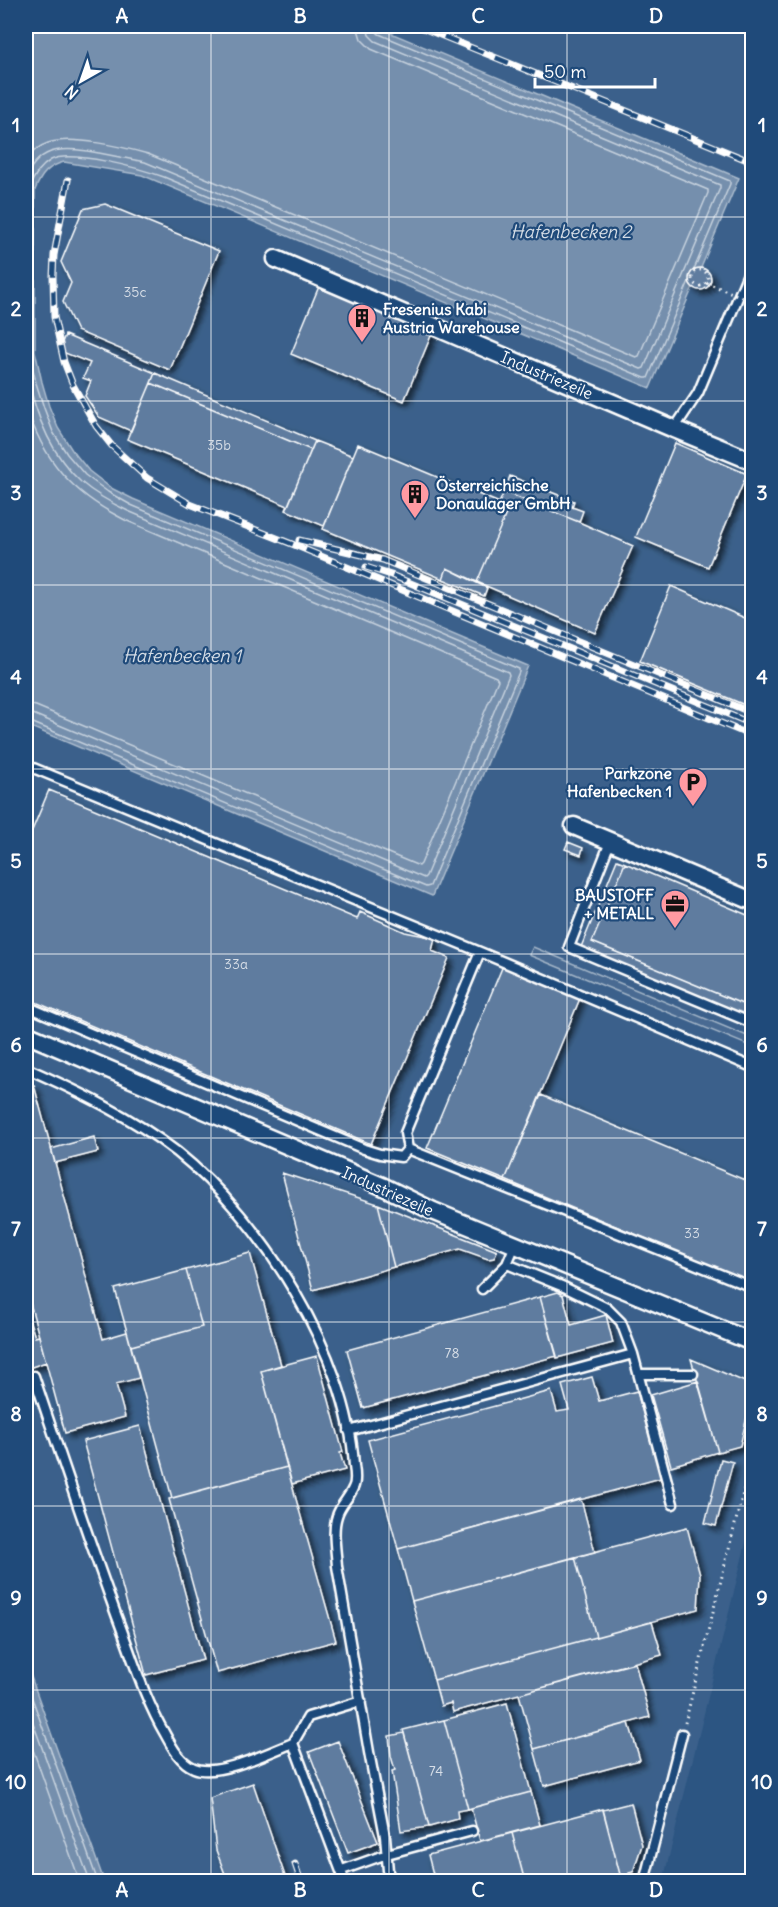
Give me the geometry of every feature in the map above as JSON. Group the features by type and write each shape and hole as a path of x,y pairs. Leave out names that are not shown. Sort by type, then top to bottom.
{"street":[{"name":"Industriezeile","path":"276,259 753,461"},
{"path":"574,826 753,901"},
{"name":"Industriezeile","path":"26,1034 382,1186 433,1211 753,1342"}],"lane":[{"path":"674,429 698,393 753,264"},
{"path":"26,765 753,1067"},
{"path":"610,842 569,946 753,1023"},
{"path":"408,1149 405,1133 480,952"},
{"path":"26,1006 364,1149 401,1157 408,1149"},
{"path":"26,1068 125,1117 196,1168 235,1208 256,1234 278,1266 313,1326 329,1362 349,1431 354,1466 354,1487 336,1517 337,1566 387,1854 389,1881"},
{"path":"408,1149 753,1287"},
{"path":"482,1289 507,1264 515,1245"},
{"path":"507,1264 608,1308 621,1322 639,1374 673,1504"},
{"path":"349,1431 633,1354"},
{"path":"639,1374 693,1374"},
{"path":"26,1379 34,1376 89,1538 150,1705 181,1760 194,1769 210,1772 245,1762 293,1743 308,1717 361,1701"},
{"path":"644,1881 682,1734"},
{"path":"293,1743 345,1881"},
{"path":"342,1870 387,1854 472,1831"}],"path":[{"path":"703,271 707,275 706,282 701,286 696,285 692,279 694,274 703,271"},
{"path":"706,282 753,301"},
{"path":"682,1734 753,1457"}],"shaded area":[{"path":"374,26 752,26 752,1331 519,1234 441,1206 410,1188 357,1164 26,1024 26,725 432,896 528,666 133,499 111,488 89,471 58,428 42,382 35,351 35,190 46,170 55,164 76,163 142,175 162,183 739,178"},
{"path":"533,947 752,1038 752,1047 529,955"},
{"path":"26,1042 448,1226 532,1256 752,1349 752,1518 663,1881 104,1881 26,1664"}],"water":[{"path":"26,26 374,26 739,178 650,388 142,175 64,162 46,172 35,190 35,351 49,406 58,428 89,471 111,488 133,499 528,666 432,896 26,725"},
{"path":"26,1663 104,1881 26,1881"}],"building":[{"path":"105,204 219,251 170,370 77,331 63,302 71,283 61,262 83,209"},
{"path":"700,268 710,275 711,279 704,289 700,290 690,283 689,279 696,269"},
{"name":"Fresenius Kabi Austria Warehouse","path":"320,284 433,331 404,401 291,354"},
{"path":"65,335 155,373 131,431 99,417 85,396 91,381 83,378 90,363 65,353 61,345"},
{"path":"155,373 315,441 311,450 151,383"},
{"path":"151,383 311,450 288,506 127,439"},
{"path":"315,441 353,456 324,526 286,510"},
{"path":"675,443 747,474 708,567 636,537"},
{"name":"Österreichische Donaulager GmbH","path":"358,444 509,507 477,582 447,568 443,579 323,529"},
{"path":"510,476 574,501 572,507 583,511 579,522 504,492"},
{"path":"504,492 633,546 595,633 477,582 509,507 499,503"},
{"path":"447,568 487,588 484,596 443,579"},
{"path":"671,586 752,621 752,708 640,661"},
{"path":"49,790 357,919 360,912 405,932 435,938 432,951 449,958 371,1144 26,998 26,845"},
{"path":"568,842 583,848 581,855 565,849"},
{"path":"617,860 625,863 592,942 752,1008 752,1018 581,947"},
{"name":"BAUSTOFF + METALL","path":"625,863 752,917 752,1008 592,942"},
{"path":"504,963 581,996 505,1180 427,1148"},
{"path":"34,1085 103,1339 127,1332 139,1378 116,1384 125,1417 65,1433 26,1288 26,1087"},
{"path":"541,1095 752,1183 752,1283 505,1180"},
{"path":"94,1137 98,1152 55,1163 51,1149"},
{"path":"282,1173 378,1204 394,1267 313,1290"},
{"path":"378,1204 497,1251 494,1258 488,1259 460,1249 394,1267"},
{"path":"250,1253 281,1365 261,1371 287,1467 172,1498 131,1346 202,1327 186,1270"},
{"path":"186,1270 202,1327 131,1346 115,1289"},
{"path":"558,1292 563,1295 571,1325 606,1315 613,1343 557,1358 540,1297"},
{"path":"540,1297 557,1356 363,1408 347,1350"},
{"path":"26,1310 35,1337 39,1336 46,1362 26,1369"},
{"path":"317,1356 343,1452 340,1453 345,1470 292,1484 261,1371"},
{"path":"691,1359 752,1385 752,1396 740,1446 718,1452"},
{"path":"592,1377 599,1401 637,1391 661,1478 398,1549 368,1440 551,1391 557,1412 569,1410 562,1385"},
{"path":"698,1381 718,1452 671,1466 651,1395"},
{"path":"140,1426 203,1660 146,1675 83,1441"},
{"path":"721,1459 733,1462 716,1526 705,1523"},
{"path":"287,1467 336,1641 217,1673 169,1499"},
{"path":"581,1499 595,1552 412,1601 398,1549"},
{"path":"687,1527 700,1575 698,1609 596,1637 575,1557"},
{"path":"575,1557 596,1637 434,1680 412,1601"},
{"path":"652,1622 662,1655 453,1712 451,1703 441,1706 434,1680"},
{"path":"635,1663 650,1717 534,1749 519,1694"},
{"path":"507,1703 531,1792 468,1809 444,1720"},
{"path":"444,1720 468,1809 457,1811 458,1819 429,1827 403,1730"},
{"path":"629,1723 640,1760 544,1786 534,1749"},
{"path":"404,1733 429,1827 401,1831 389,1736"},
{"path":"338,1741 378,1842 348,1853 309,1752"},
{"path":"253,1783 287,1882 228,1882 216,1850 210,1798"},
{"path":"531,1792 540,1825 480,1841 471,1808"},
{"path":"631,1803 642,1845 633,1872 629,1873 631,1880 622,1882 603,1810"},
{"path":"603,1809 622,1882 525,1882 512,1833"},
{"path":"512,1833 525,1882 435,1882 428,1855"}],"railway":[{"path":"418,26 752,162"},
{"path":"68,180 54,255 53,276 54,317 64,362 73,385 96,426 112,446 147,478 190,504 292,544 752,736"},
{"path":"299,540 383,560 752,713"},
{"path":"366,567 391,575 752,724"},
{"path":"295,1864 301,1882"}],"place":[{"name":"Fresenius Kabi Austria Warehouse","path":"362,344"},
{"name":"Österreichische Donaulager GmbH","path":"415,520"},
{"name":"Parkzone Hafenbecken 1","path":"693,808"},
{"name":"BAUSTOFF + METALL","path":"675,930"}],"water label":[{"name":"Hafenbecken 2","path":"571,231"},
{"name":"Hafenbecken 1","path":"182,655"}]}
